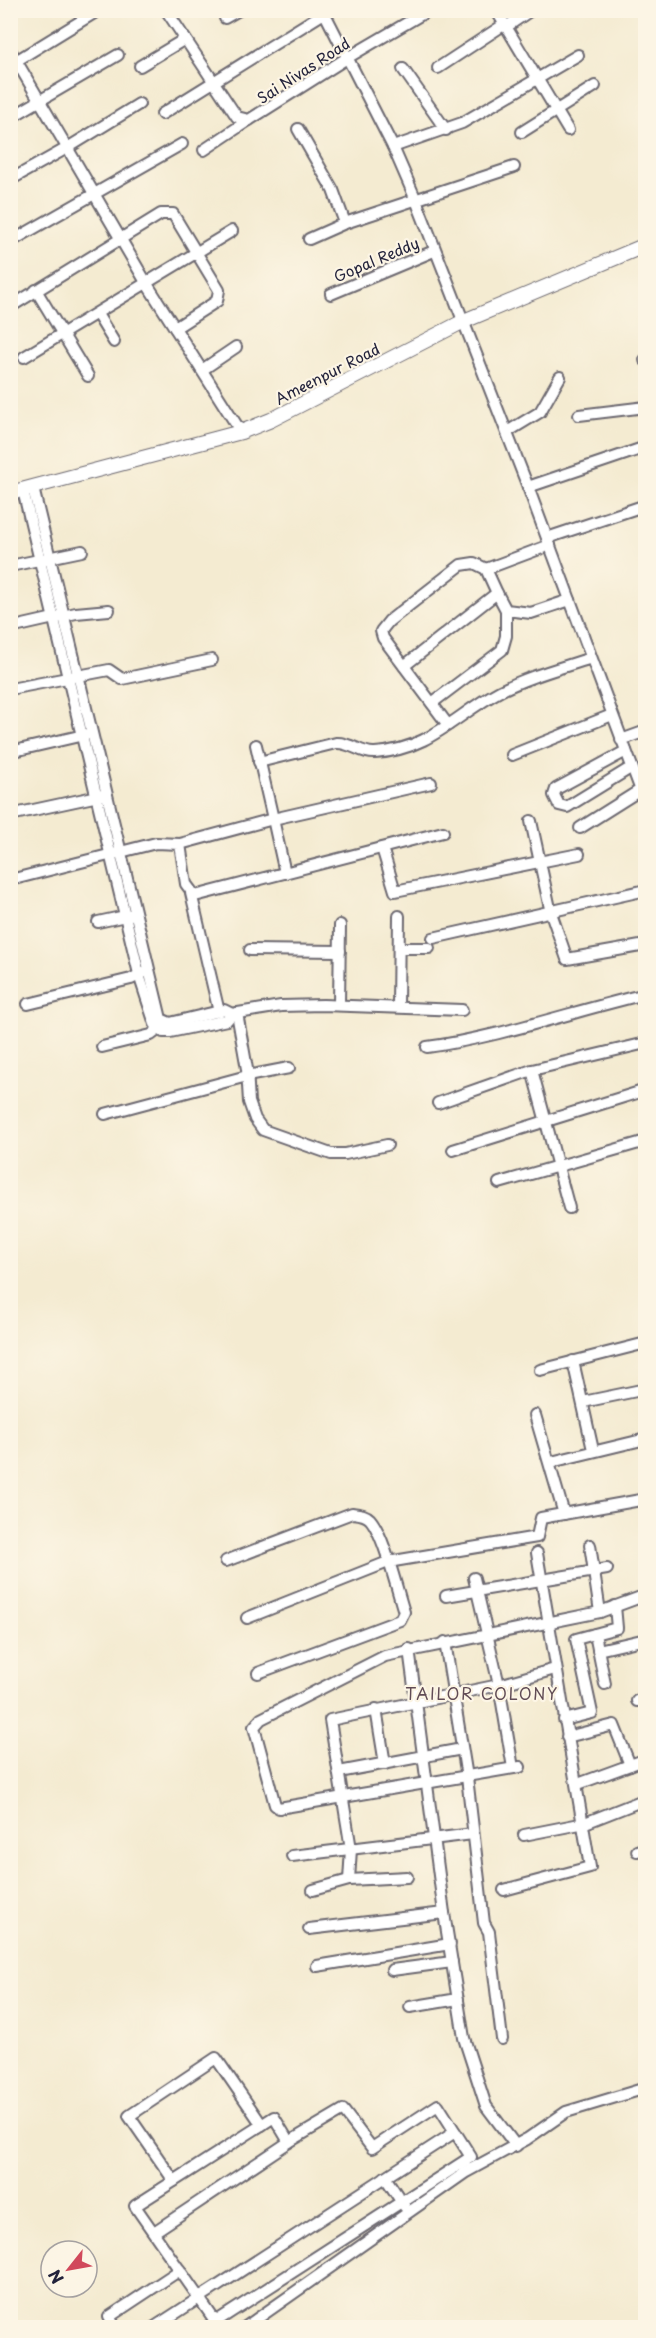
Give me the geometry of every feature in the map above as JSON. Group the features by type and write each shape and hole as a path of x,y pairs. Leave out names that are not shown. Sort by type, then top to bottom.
{"street":[{"path":"14,62 99,10"},
{"path":"225,18 239,10"},
{"name":"Sai Nivas Road","path":"168,13 237,117 249,120 347,58 429,10"},
{"path":"496,10 568,130"},
{"path":"438,68 531,10"},
{"path":"162,114 323,12 393,147 416,200 528,487 621,740 643,787 580,828"},
{"path":"140,66 184,39"},
{"path":"10,50 14,62 41,100 147,284 242,432"},
{"path":"10,118 118,55"},
{"path":"393,147 446,130 578,56"},
{"path":"403,69 446,130"},
{"path":"522,132 595,86"},
{"path":"10,180 138,104"},
{"path":"204,150 249,120"},
{"path":"298,129 333,190 345,223"},
{"path":"10,242 182,144"},
{"path":"309,239 345,223 514,167"},
{"path":"10,307 161,214 173,214 219,290 217,301 175,328"},
{"path":"24,357 232,231"},
{"name":"Ameenpur Road","path":"22,490 242,432 271,420 464,321 645,245"},
{"name":"Gopal Reddy","path":"331,294 434,251"},
{"path":"36,290 88,376"},
{"path":"97,314 114,342"},
{"path":"202,370 236,347"},
{"path":"507,432 540,412 560,377"},
{"path":"579,414 645,409"},
{"path":"528,487 645,447"},
{"path":"22,490 38,530 144,972 162,1026 170,1032 227,1020 234,1013"},
{"path":"486,569 548,542 645,505"},
{"path":"10,566 82,551"},
{"path":"432,703 502,650 506,636 506,610 486,569 474,563 461,565 389,621 381,631 383,638 448,725"},
{"path":"404,666 497,593"},
{"path":"506,610 531,613 570,600"},
{"path":"10,628 88,611 109,610"},
{"path":"260,762 336,743 344,743 373,754 420,744 499,691 591,658"},
{"path":"10,689 109,670 122,679 212,660"},
{"path":"512,755 612,715"},
{"path":"621,740 645,731"},
{"path":"10,752 88,735"},
{"path":"256,745 285,873"},
{"path":"626,752 556,789 554,795 559,805 567,807 632,767"},
{"path":"10,880 156,843 180,844 273,819 430,783"},
{"path":"10,816 102,795"},
{"path":"531,821 551,913 567,959 645,945"},
{"path":"191,893 195,896 210,893 442,832"},
{"path":"180,844 186,884 191,893 219,1012"},
{"path":"382,848 395,891 579,854"},
{"path":"399,948 431,943 645,890"},
{"path":"98,922 131,915"},
{"path":"398,1007 399,916"},
{"path":"339,1005 340,925"},
{"path":"250,950 340,951"},
{"path":"28,1004 144,972"},
{"path":"427,1047 469,1041 645,994"},
{"path":"102,1047 170,1023 224,1010 234,1013 281,1006 339,1005 462,1010"},
{"path":"234,1013 247,1076 249,1102 255,1119 263,1130 331,1154 345,1154 387,1145"},
{"path":"438,1103 532,1070 645,1043"},
{"path":"105,1114 247,1076 289,1068"},
{"path":"532,1070 569,1208"},
{"path":"453,1150 645,1090"},
{"path":"499,1183 645,1141"},
{"path":"540,1370 645,1344"},
{"path":"573,1361 593,1450"},
{"path":"583,1402 645,1389"},
{"path":"536,1415 564,1514"},
{"path":"551,1462 645,1439"},
{"path":"247,1618 388,1562 537,1537 541,1518 645,1499"},
{"path":"226,1561 352,1514 363,1514 370,1519 388,1562 404,1612 400,1620 258,1673"},
{"path":"590,1545 600,1612"},
{"path":"504,1890 590,1867 585,1823 567,1737 537,1553"},
{"path":"446,1596 542,1578 607,1569"},
{"path":"474,1578 488,1633 517,1768 277,1807 254,1730 255,1723 385,1656 445,1641 488,1633 549,1621 600,1612 645,1595"},
{"path":"564,1720 592,1713 576,1639 614,1630 619,1626 615,1606"},
{"path":"596,1634 605,1684"},
{"path":"598,1650 645,1639"},
{"path":"445,1641 467,1777 502,2039"},
{"path":"409,1649 444,1913 464,2038 486,2106 516,2146"},
{"path":"349,1880 351,1849 330,1720 499,1685 555,1668"},
{"path":"376,1709 385,1764"},
{"path":"567,1737 614,1725 636,1763 578,1784"},
{"path":"339,1772 424,1758 462,1749"},
{"path":"524,1835 585,1823 645,1799"},
{"path":"292,1856 473,1834"},
{"path":"313,1890 349,1880 407,1877"},
{"path":"309,1929 444,1913"},
{"path":"317,1966 450,1944"},
{"path":"392,1970 452,1962"},
{"path":"410,2007 458,1999"},
{"path":"174,2181 129,2116 216,2058 262,2125"},
{"path":"244,2328 466,2172 516,2146 566,2112 645,2088"},
{"path":"154,2232 290,2142 343,2110 372,2148 438,2105 471,2157 214,2325 199,2297 135,2206 274,2117 290,2142"},
{"path":"153,2328 455,2132"},
{"path":"386,2177 409,2212"},
{"path":"116,2328 109,2317 180,2270"}],"district":[{"name":"TAILOR COLONY","path":"482,1693"}]}
